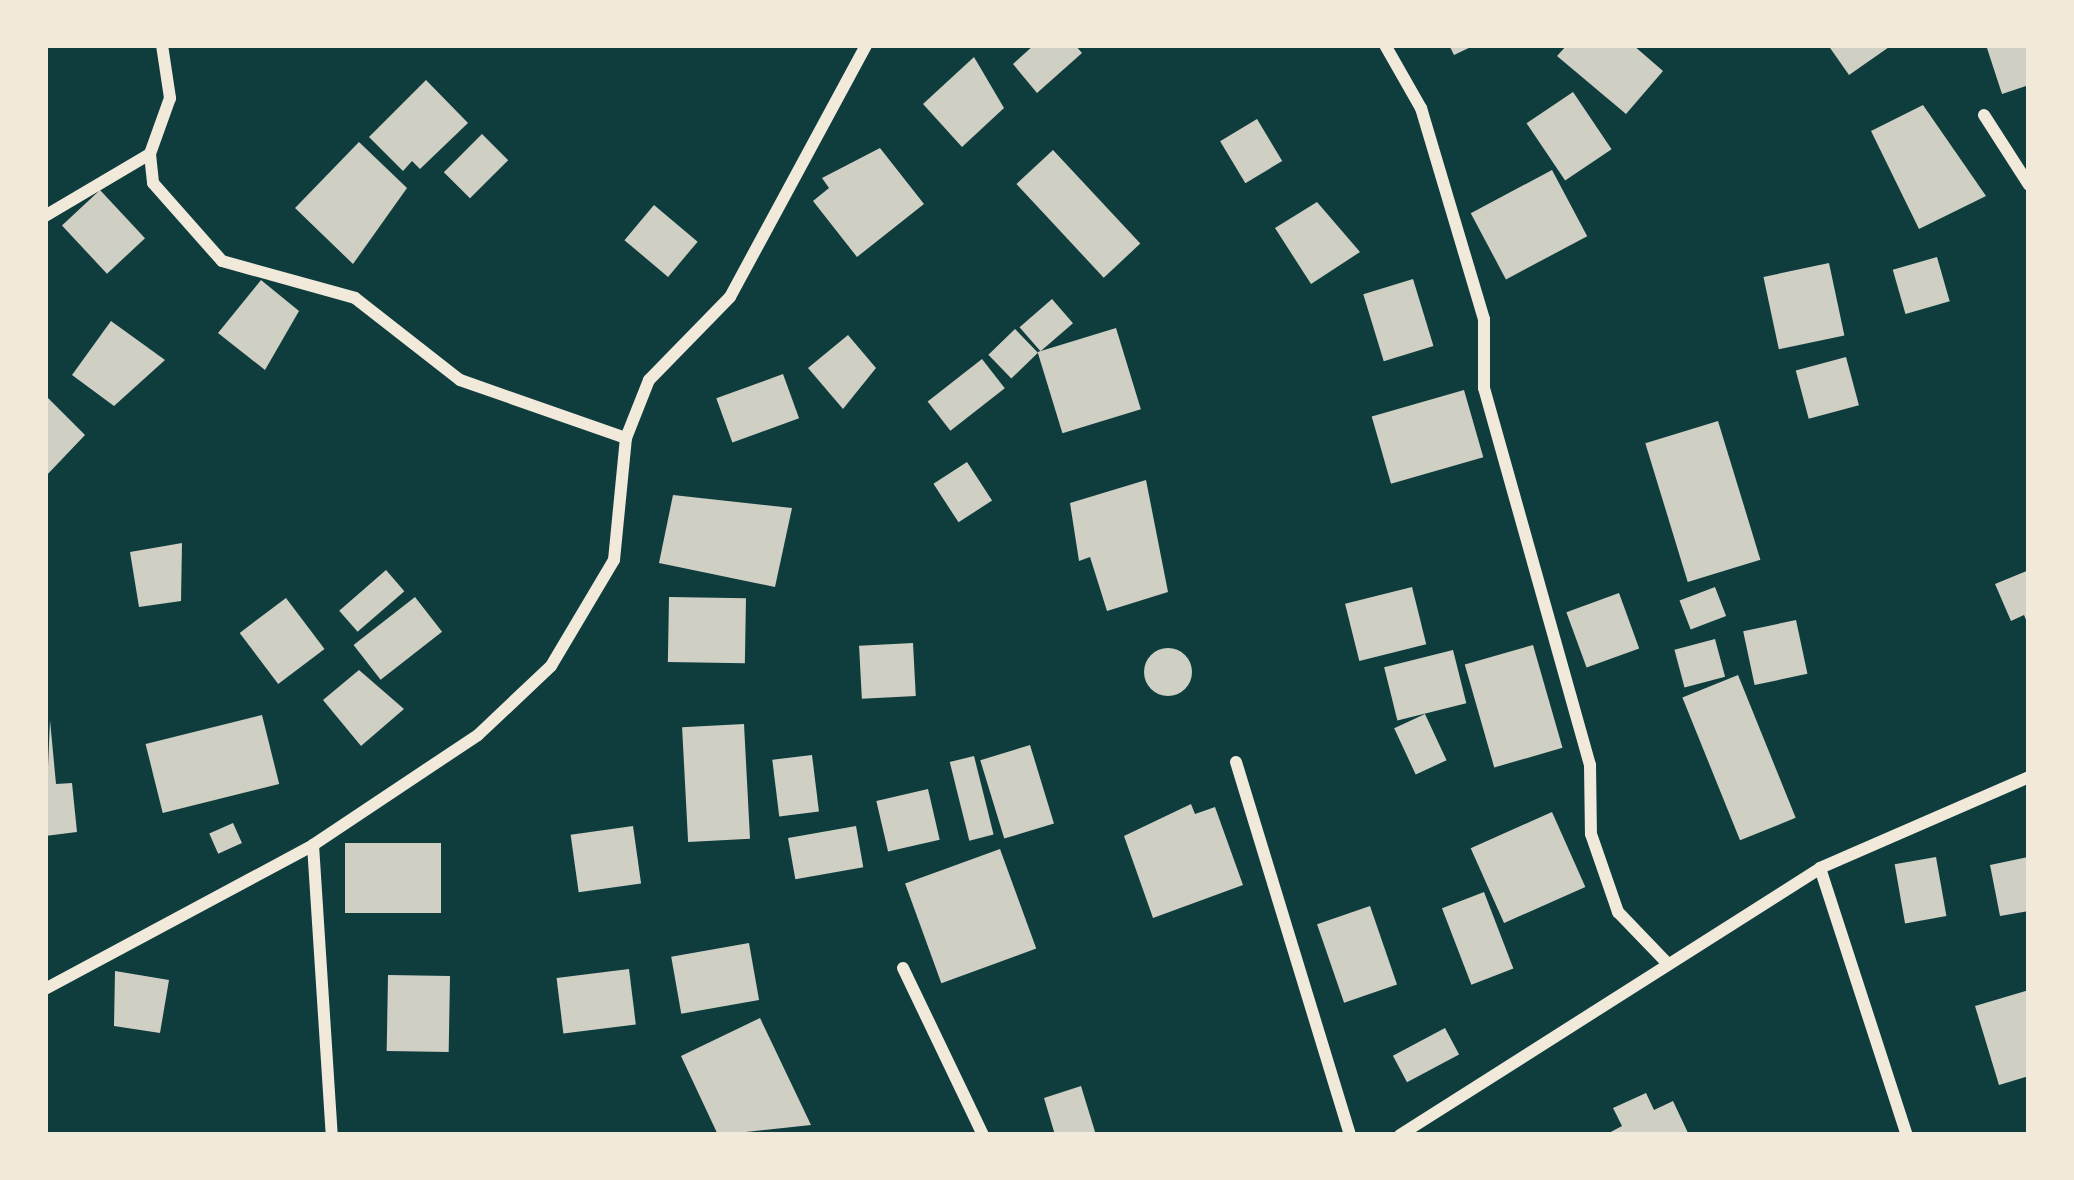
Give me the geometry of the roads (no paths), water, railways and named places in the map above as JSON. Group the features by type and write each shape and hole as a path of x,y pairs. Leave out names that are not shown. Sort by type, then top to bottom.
{"street":[{"path":"45,216 150,154 170,98 162,45"},
{"path":"45,989 313,845 478,735 551,666 614,560 626,438 650,380 749,267 866,45"},
{"path":"1385,45 1421,108 1484,319 1484,388 1590,765 1591,834 1618,912 1668,964"},
{"path":"1984,115 2029,185"},
{"path":"150,154 175,218 222,261 355,298 460,380 626,438"},
{"path":"1236,762 1350,1135"},
{"path":"1400,1135 1820,868 2029,778"},
{"path":"313,845 332,1135"},
{"path":"1820,868 1907,1135"},
{"path":"903,968 983,1135"}]}
